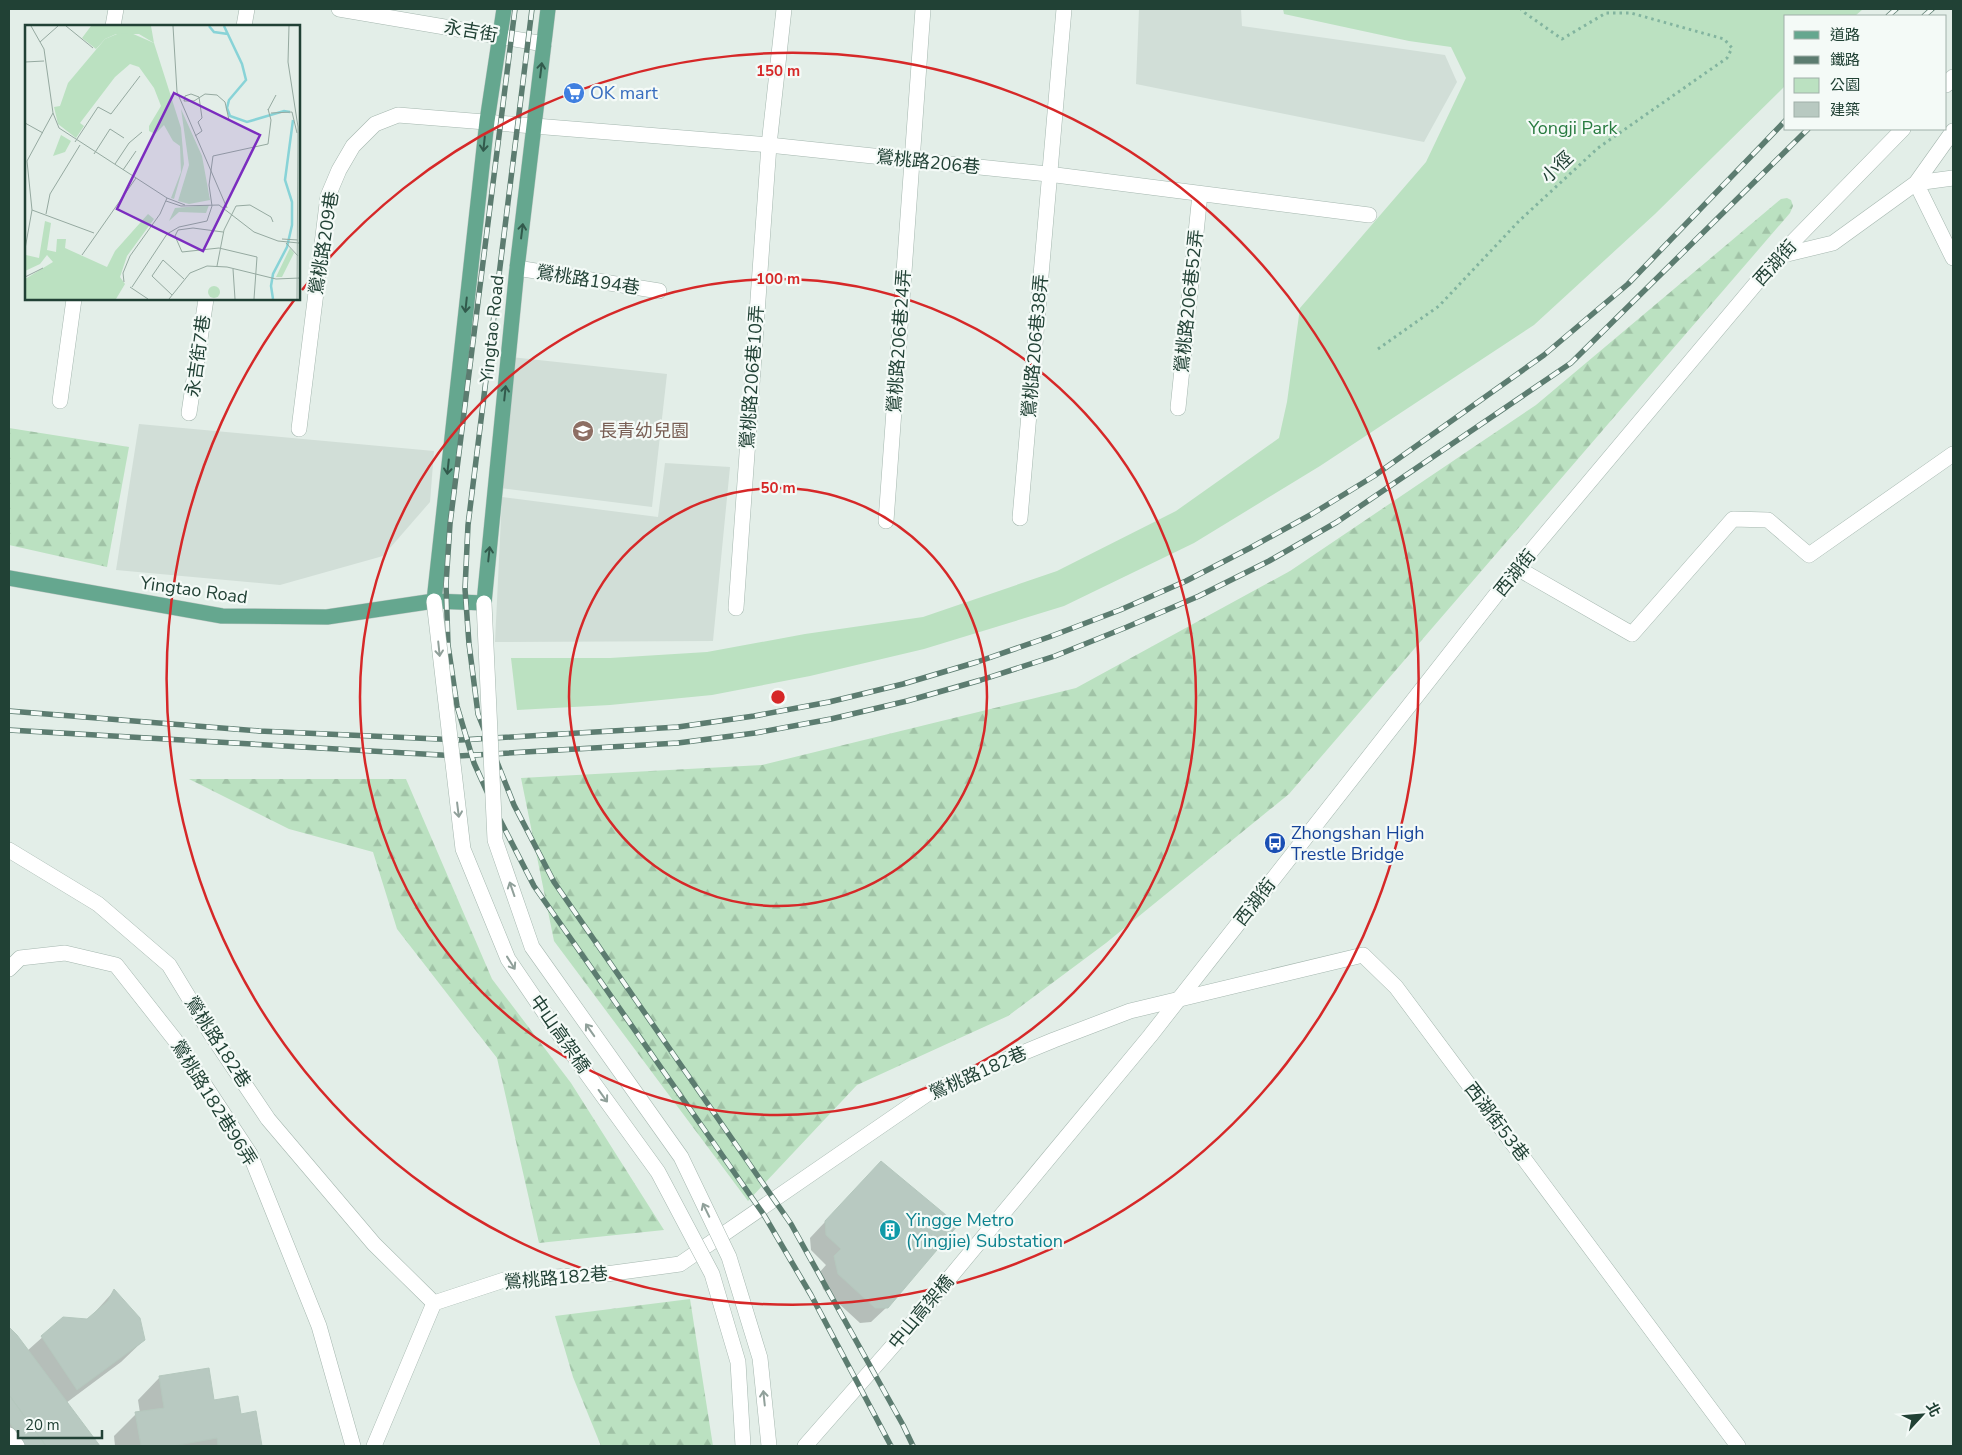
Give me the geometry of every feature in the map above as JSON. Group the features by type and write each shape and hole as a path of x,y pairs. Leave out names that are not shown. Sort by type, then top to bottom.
{"main road":[{"name":"Yingtao Road","path":"434,600 487,121 504,9"},
{"name":"Yingtao Road","path":"9,578 222,616 327,617 434,600 484,603 517,268 548,9"}],"street":[{"path":"113,25 116,9"},
{"path":"244,25 247,9"},
{"name":"永吉街","path":"339,9 544,44"},
{"name":"鶯桃路206巷10弄","path":"736,608 769,145 784,9"},
{"name":"鶯桃路206巷24弄","path":"886,521 923,9"},
{"name":"鶯桃路206巷38弄","path":"1020,518 1064,9"},
{"name":"鶯桃路209巷","path":"299,429 328,196 339,170 353,146 375,124 398,115 487,121"},
{"name":"鶯桃路206巷","path":"487,121 769,145 1050,174 1369,215"},
{"name":"西湖街","path":"1150,1036 1517,568 1779,256 1902,130"},
{"path":"1779,256 1833,243 1916,183 1953,131"},
{"path":"1916,183 1953,178"},
{"path":"1916,183 1953,258"},
{"name":"鶯桃路206巷52弄","path":"1178,408 1200,194"},
{"name":"鶯桃路194巷","path":"517,268 659,291"},
{"path":"60,401 74,300"},
{"name":"永吉街7巷","path":"190,413 206,300"},
{"path":"1517,568 1632,634 1733,519 1768,520 1808,555 1953,454"},
{"name":"中山高架橋","path":"434,600 444,702 463,849 508,959 574,1056 658,1172 712,1274 738,1362 743,1446"},
{"name":"中山高架橋","path":"484,603 495,840 532,947 681,1157 729,1257 760,1358 769,1446"},
{"name":"鶯桃路182巷","path":"9,850 98,904 169,965 268,1119 374,1244 434,1303 504,1280 606,1274 680,1264 933,1090 1113,1017 1178,999"},
{"name":"鶯桃路182巷96弄","path":"9,969 20,958 65,952 116,965 175,1040 250,1154 319,1326 353,1446"},
{"name":"西湖街53巷","path":"1178,999 1363,955 1396,987 1738,1446"},
{"name":"中山高架橋","path":"805,1446 898,1340 1150,1036"},
{"path":"374,1446 434,1303"},
{"path":"9,1435 17,1446"}],"path":[{"name":"小徑","path":"1521,9 1562,39 1615,9"},
{"name":"小徑","path":"1378,349 1440,306 1519,221 1598,148 1728,58 1732,48 1724,39 1631,12 1606,13"}],"shaded area":[{"path":"1139,9 1241,9 1242,26 1445,55 1457,82 1424,142 1136,84"},
{"name":"長青幼兒園","path":"511,357 667,374 652,507 500,488"},
{"path":"139,424 434,451 430,502 383,556 280,585 116,570"},
{"path":"665,463 730,467 713,641 495,642 502,497 658,517"}],"green space":[{"name":"Yongji Park","path":"1283,9 1863,9 1856,15 1784,15 1784,87 1655,214 1534,325 1320,466 1194,543 1064,606 924,649 810,676 712,695 610,705 517,710 511,658 610,658 707,652 805,634 923,617 1057,571 1176,511 1279,438 1287,402 1300,308 1426,162 1466,78 1451,47 1409,41 1284,14"},
{"path":"1787,198 1791,200 1793,206 1790,213 1289,794 1106,943 1008,1016 857,1085 748,1201 554,941 521,778 762,765 1076,688 1290,571 1536,405 1781,199"},
{"path":"9,428 129,447 107,567 9,545"},
{"path":"189,779 406,779 492,979 571,1083 664,1230 539,1243 497,1058 397,929 373,852 289,829"},
{"path":"690,1299 713,1446 601,1446 573,1377 555,1316"}],"building":[{"name":"Yingge Metro (Yingjie) Substation","path":"881,1161 958,1225 888,1308 875,1308 838,1274 834,1256 841,1249 826,1235 825,1221"},
{"path":"114,1289 140,1318 145,1340 77,1390 41,1336 63,1317 87,1319 108,1301"},
{"path":"9,1327 100,1446 46,1446 9,1395"},
{"path":"209,1368 214,1400 238,1396 241,1414 256,1411 262,1446 218,1446 217,1438 173,1446 141,1446 135,1412 164,1408 159,1376"},
{"path":"9,1395 46,1446 26,1446 9,1422"}],"railway":[{"path":"515,9 450,524 446,584 448,645 457,706 474,763 499,818 534,886 764,1215 811,1295 891,1446"},
{"path":"532,9 468,525 465,589 469,644 478,714 514,805 554,882 791,1224 913,1446"},
{"path":"1889,15 1896,9"},
{"path":"1925,15 1932,9"},
{"path":"9,711 259,731 460,740 678,727 754,716 829,702 903,684 977,662 1120,610 1186,581 1312,514 1374,476 1544,355 1628,284 1784,122"},
{"path":"9,730 458,756 678,743 755,733 831,719 907,701 1055,656 1199,596 1269,561 1337,522 1571,363 1807,130"}],"place":[{"name":"OK mart","path":"574,93"},
{"name":"長青幼兒園","path":"583,431"},
{"name":"Zhongshan High Trestle Bridge","path":"1275,843"},
{"name":"Yingge Metro (Yingjie) Substation","path":"890,1230"}]}
